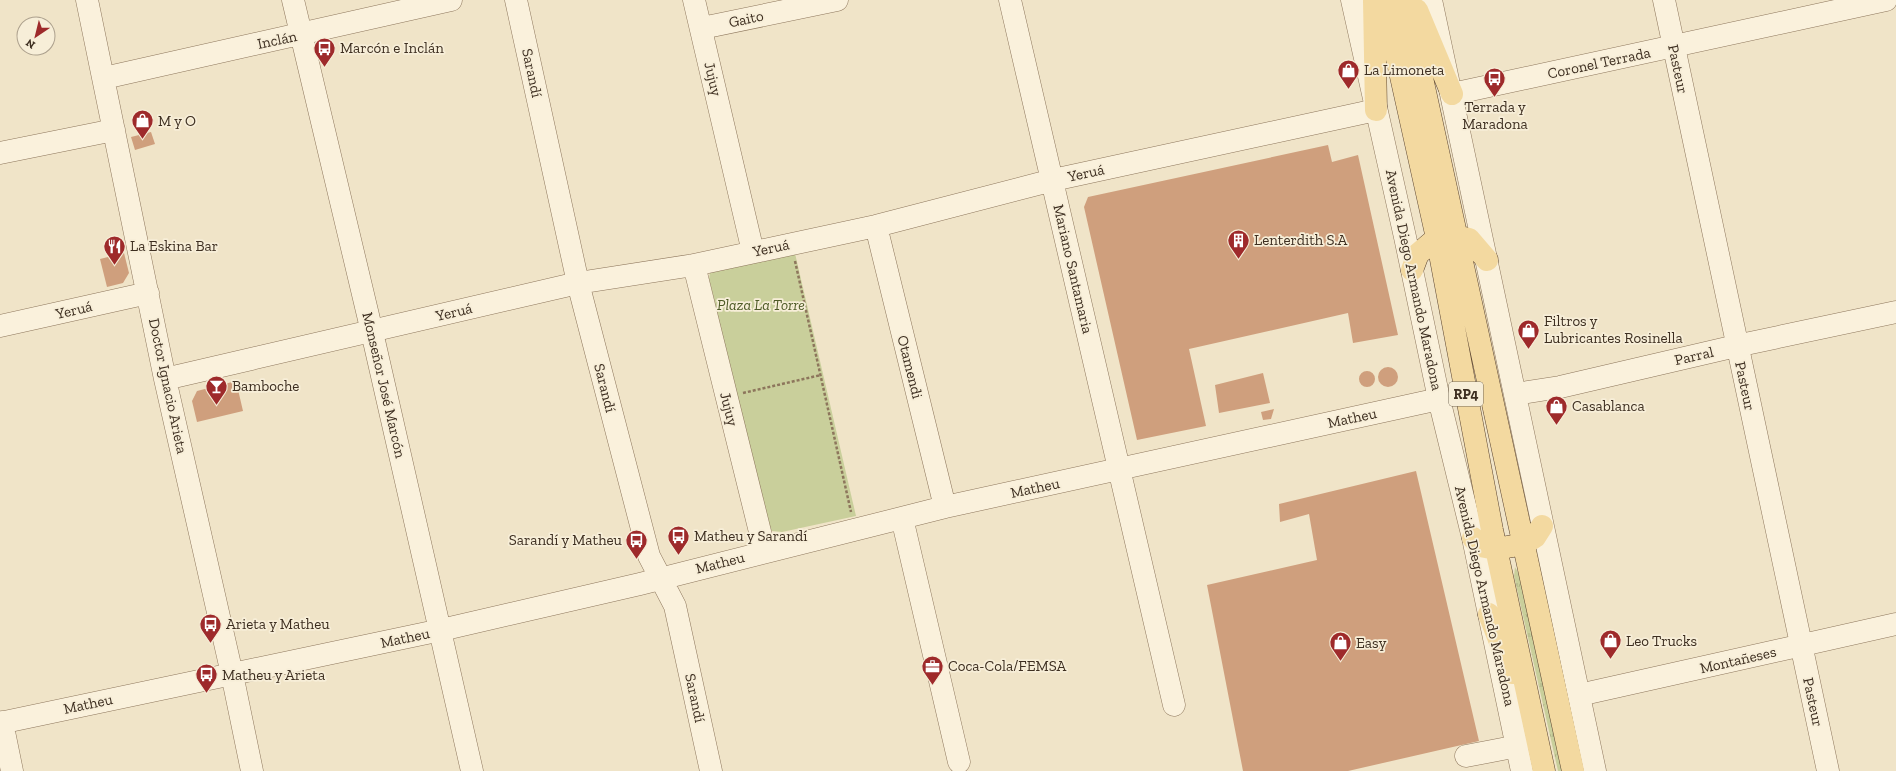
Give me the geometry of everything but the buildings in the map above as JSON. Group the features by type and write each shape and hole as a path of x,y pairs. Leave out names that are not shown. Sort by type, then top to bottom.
{"main road":[{"path":"1374,0 1376,110"},
{"name":"Avenida Diego Armando Maradona","path":"1384,0 1524,544 1572,771"},
{"name":"Avenida Diego Armando Maradona","path":"1404,0 1446,237 1527,742 1544,771"},
{"path":"1412,0 1452,94"},
{"path":"1412,270 1418,254 1446,237 1469,239 1487,260"},
{"path":"1473,538 1480,546 1496,549 1524,544 1535,537 1542,526"},
{"path":"1489,614 1527,742"}],"street":[{"name":"Doctor Ignacio Arieta","path":"87,0 165,379 232,674 252,771"},
{"name":"Monseñor José Marcón","path":"293,0 372,332 472,771"},
{"name":"Inclán","path":"104,78 451,0"},
{"name":"Sarandí","path":"516,0 578,283 649,556 675,606 711,771"},
{"name":"Jujuy","path":"694,0 702,28 753,252"},
{"name":"Gaito","path":"702,28 837,0"},
{"name":"Mariano Santamaria","path":"1010,0 1174,706"},
{"name":"Avenida Diego Armando Maradona","path":"1352,0 1439,399 1473,538 1489,614"},
{"path":"1431,0 1595,771"},
{"name":"Pasteur","path":"1664,0 1736,346 1828,771"},
{"name":"Coronel Terrada","path":"1452,94 1886,0"},
{"path":"1894,0 1896,12"},
{"name":"Yeruá","path":"165,379 578,283 694,265 876,226 1053,180 1376,110"},
{"path":"0,153 114,130"},
{"name":"Otamendi","path":"876,226 945,508"},
{"name":"Jujuy","path":"694,265 765,552"},
{"name":"Yeruá","path":"0,326 148,293"},
{"name":"Parral","path":"1516,394 1560,386 1736,346 1896,312"},
{"name":"Matheu","path":"1,723 440,630 640,584 945,508 1439,399"},
{"path":"902,518 959,762"},
{"name":"Montañeses","path":"1579,695 1896,624"},
{"path":"1,723 12,771"},
{"name":"Avenida Diego Armando Maradona","path":"1522,771 1527,742"},
{"path":"1466,756 1527,742"}],"path":[{"path":"794,257 852,516"},
{"path":"737,395 821,375"}],"green space":[{"name":"Plaza La Torre","path":"794,249 856,516 782,532 772,531 767,522 709,279 710,272"},
{"path":"1515,567 1519,574 1562,771 1558,771 1514,576"}],"place":[{"name":"Marcón e Inclán","path":"324,68"},
{"name":"La Limoneta","path":"1348,90"},
{"name":"Terrada y Maradona","path":"1495,98"},
{"name":"M y O","path":"143,140"},
{"name":"Lenterdith S.A","path":"1239,260"},
{"name":"La Eskina Bar","path":"115,266"},
{"name":"Filtros y Lubricantes Rosinella","path":"1528,350"},
{"name":"Bamboche","path":"217,406"},
{"name":"Casablanca","path":"1556,426"},
{"name":"Matheu y Sarandí","path":"678,556"},
{"name":"Sarandí y Matheu","path":"637,560"},
{"name":"Arieta y Matheu","path":"211,644"},
{"name":"Leo Trucks","path":"1610,660"},
{"name":"Easy","path":"1341,662"},
{"name":"Coca-Cola/FEMSA","path":"932,686"},
{"name":"Matheu y Arieta","path":"206,694"}]}
